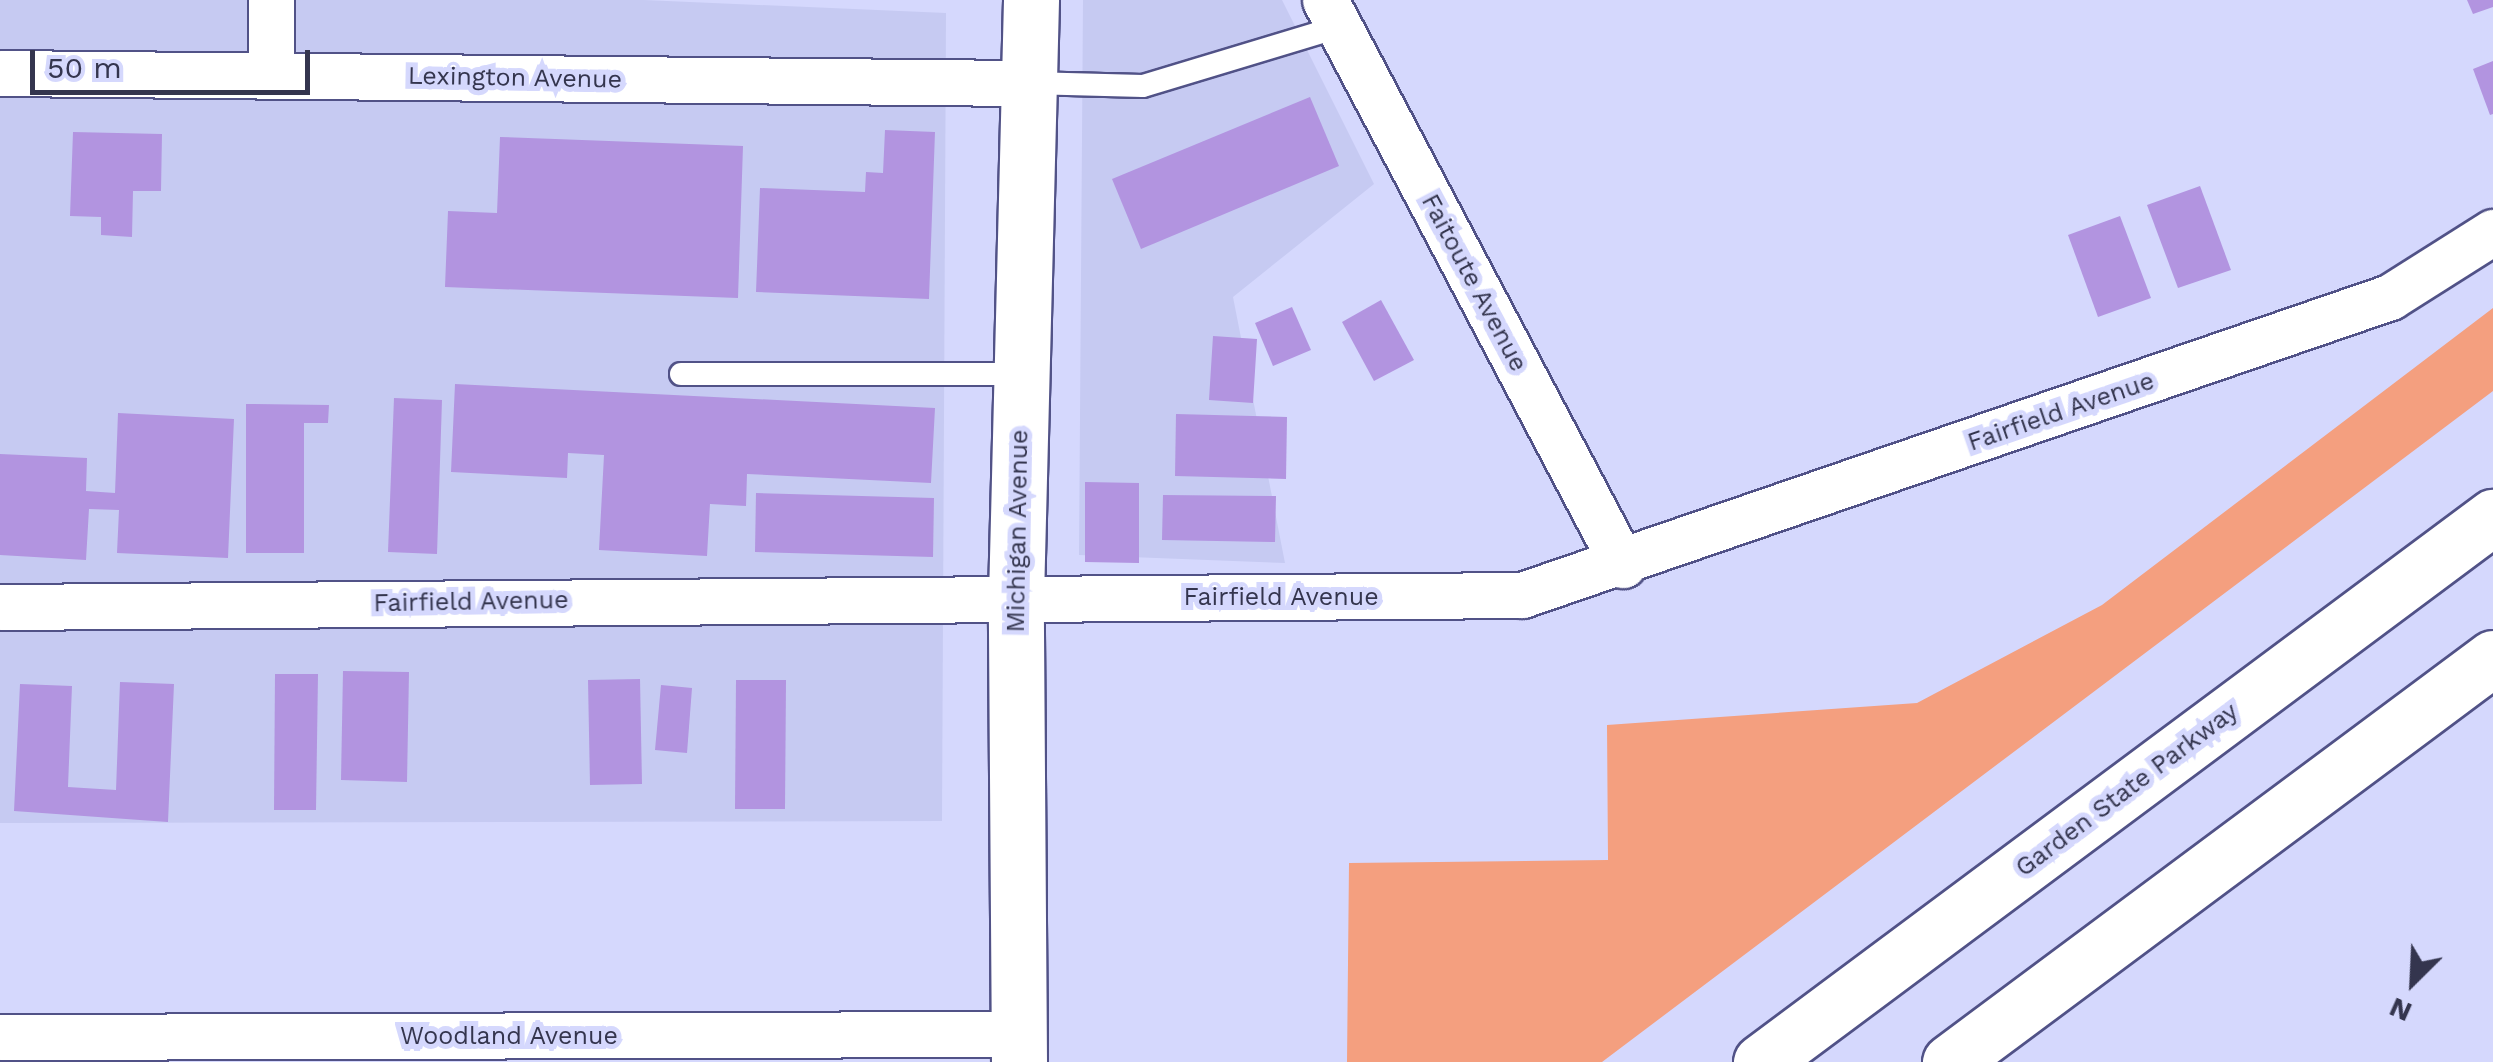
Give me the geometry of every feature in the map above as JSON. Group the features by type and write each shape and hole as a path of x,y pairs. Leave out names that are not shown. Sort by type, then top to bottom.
{"main road":[{"name":"Michigan Avenue","path":"1018,1048 1016,597 1031,0"},
{"name":"Garden State Parkway","path":"1761,1062 2493,516"},
{"path":"1950,1062 2493,658"}],"street":[{"path":"270,0 271,76"},
{"name":"Faitoute Avenue","path":"1332,13 1623,565"},
{"name":"Lexington Avenue","path":"0,73 1029,83"},
{"name":"Fairfield Avenue","path":"0,608 1016,597 1485,597 1562,588 2390,297 2493,232"},
{"name":"Woodland Avenue","path":"0,1038 1018,1048"}],"lane":[{"path":"1029,83 1143,86 1332,13"},
{"path":"681,374 1022,374"}],"shaded area":[{"path":"0,0 644,0 946,13 942,821 0,823"},
{"path":"1083,0 1282,0 1374,184 1233,297 1285,563 1079,555"},
{"path":"2493,308 2493,391 1602,1062 1347,1062 1349,863 1608,860 1607,725 1917,703 2102,605"}],"building":[{"path":"2467,0 2493,0 2493,7 2473,14"},
{"path":"2493,61 2493,114 2490,115 2473,69"},
{"path":"1310,97 1339,166 1141,249 1112,179"},
{"path":"885,130 935,132 929,299 756,292 760,188 865,192 866,172 883,173"},
{"path":"73,132 162,134 161,191 133,191 132,237 101,235 101,217 70,216"},
{"path":"500,137 743,146 738,298 445,287 448,211 497,213"},
{"path":"2200,186 2231,270 2178,288 2147,205"},
{"path":"2120,216 2151,298 2098,317 2068,235"},
{"path":"1381,300 1414,360 1374,381 1342,322"},
{"path":"1292,307 1311,350 1273,366 1255,323"},
{"path":"1213,336 1257,339 1253,403 1209,400"},
{"path":"455,384 935,408 931,483 747,474 746,506 710,504 707,556 599,550 604,455 568,453 567,478 451,472"},
{"path":"394,398 442,400 437,554 388,552"},
{"path":"246,404 329,405 328,423 304,423 304,553 246,553"},
{"path":"118,413 234,419 228,558 117,553 119,510 89,509 86,560 0,555 0,454 87,458 86,491 115,493"},
{"path":"1176,414 1287,417 1286,479 1175,476"},
{"path":"1085,482 1139,483 1139,563 1085,562"},
{"path":"756,493 934,498 933,557 755,552"},
{"path":"1163,495 1276,496 1275,542 1162,540"},
{"path":"343,671 409,672 407,782 341,780"},
{"path":"275,674 318,674 316,810 274,810"},
{"path":"640,679 642,784 590,785 588,680"},
{"path":"736,680 786,680 785,809 735,809"},
{"path":"120,682 174,684 168,822 14,811 20,684 72,686 68,787 116,790"},
{"path":"661,685 692,688 687,753 655,750"}]}
